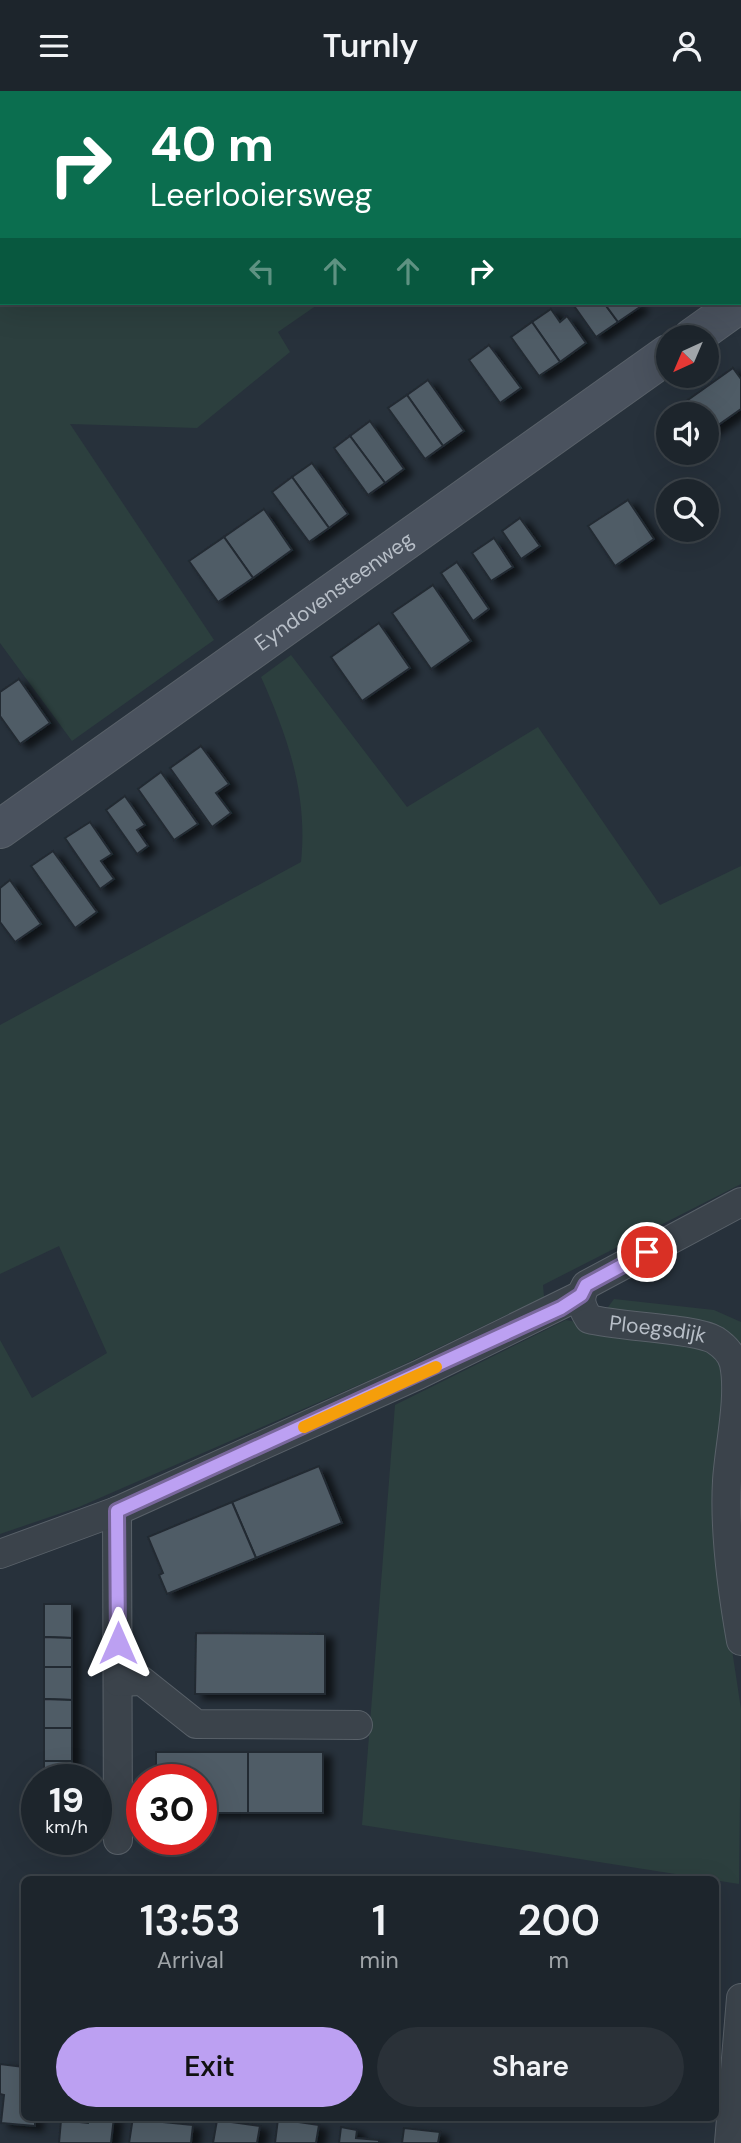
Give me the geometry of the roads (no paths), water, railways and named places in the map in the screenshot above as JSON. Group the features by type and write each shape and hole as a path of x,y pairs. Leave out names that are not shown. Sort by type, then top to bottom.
{"street":[{"path":"710,325 738,305"},
{"name":"Eyndovensteenweg","path":"0,829 656,363"},
{"path":"0,1554 117,1511 418,1375 581,1295 586,1285 741,1202"},
{"name":"Ploegsdijk","path":"581,1295 581,1306 589,1319 610,1324 701,1334 729,1352 734,1364 737,1388 726,1484 727,1510 741,1641"},
{"path":"117,1511 118,1840"},
{"path":"118,1682 142,1681 195,1724 358,1725"},
{"path":"729,2143 741,1997"}]}
